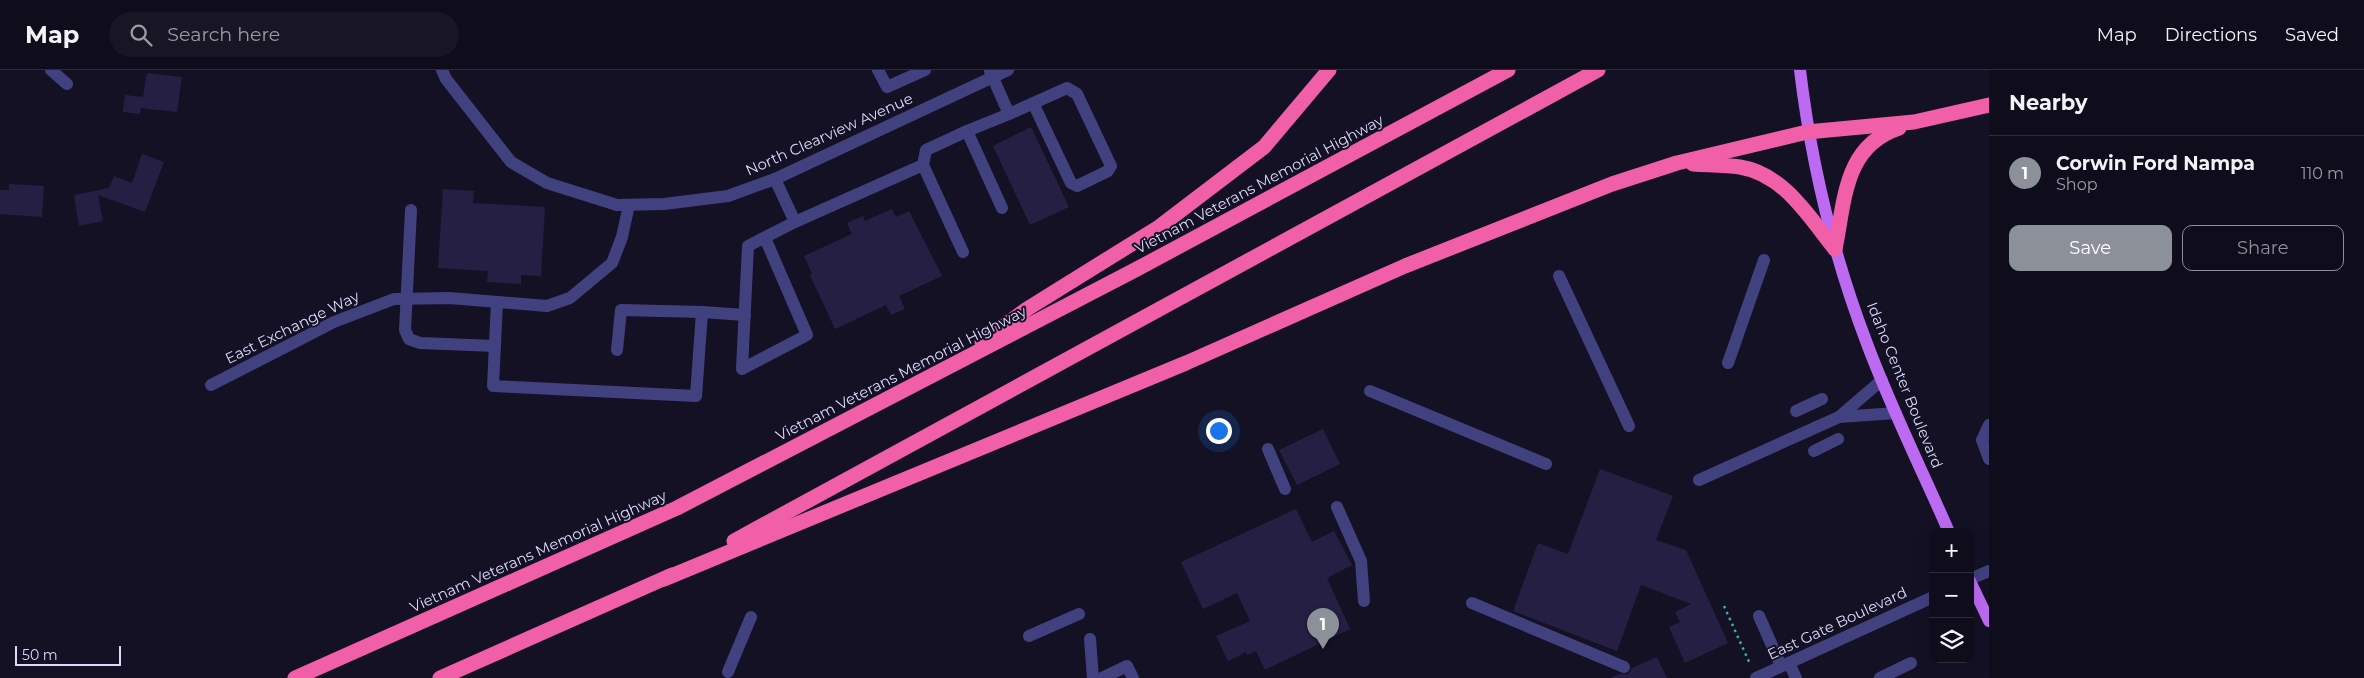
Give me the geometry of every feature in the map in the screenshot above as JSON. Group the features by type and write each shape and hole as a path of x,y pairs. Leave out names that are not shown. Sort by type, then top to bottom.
{"highway":[{"path":"932,376 1027,309 1159,226 1264,147 1328,70"},
{"name":"Vietnam Veterans Memorial Highway","path":"296,678 677,508 932,376 1508,70"},
{"path":"664,579 1598,70"},
{"path":"440,678 664,579 1177,366 1405,266 1612,184 1676,163 1807,132 1914,122 1989,105"},
{"path":"1835,249 1850,172 1858,158 1868,146 1887,132 1914,122"},
{"path":"1676,163 1741,167 1770,178 1783,186 1797,201 1835,249"}],"main road":[{"name":"Idaho Center Boulevard","path":"1800,70 1807,132 1835,249 1866,341 1947,528"},
{"path":"1974,589 1989,622"}],"street":[{"path":"51,70 67,84"},
{"name":"North Clearview Avenue","path":"442,70 446,79 511,162 547,183 617,205 664,204 728,196 775,178 991,74 1008,70"},
{"path":"878,70 886,87 925,70"},
{"path":"991,74 1008,114"},
{"path":"963,252 923,164 926,150 1067,88 1077,94 1111,166 1108,172 1077,186 1071,183 1033,103"},
{"path":"967,131 1002,208"},
{"path":"765,238 807,335 742,369 748,246 796,222 923,164"},
{"path":"775,178 796,222"},
{"name":"East Exchange Way","path":"211,385 334,322 394,299 449,298 547,306 570,298 612,263 622,238 629,205"},
{"path":"411,210 405,330 409,339 420,343 495,346"},
{"path":"1728,363 1764,260"},
{"path":"1559,276 1629,426"},
{"path":"497,302 493,386 696,396 702,312"},
{"path":"617,350 621,310 745,315"},
{"path":"1699,480 1839,417 1882,380"},
{"path":"1370,391 1546,464"},
{"path":"1796,411 1822,399"},
{"path":"1839,417 1896,413"},
{"path":"1989,426 1982,440 1989,459"},
{"path":"1814,451 1838,439"},
{"path":"1268,449 1285,489"},
{"path":"1336,507 1360,561 1364,601"},
{"path":"1974,578 1989,571"},
{"name":"East Gate Boulevard","path":"1756,678 1929,598"},
{"path":"1472,603 1624,667"},
{"path":"1029,636 1079,614"},
{"path":"1759,616 1785,665 1796,678"},
{"path":"728,672 751,617"},
{"path":"1090,638 1093,678"},
{"path":"1880,678 1912,663"},
{"path":"1102,678 1127,666 1133,678"}],"path":[{"path":"1724,606 1750,664"}],"building":[{"path":"147,73 182,77 177,112 141,108 140,114 123,112 125,95 143,97"},
{"path":"1031,127 1069,207 1030,225 993,146"},
{"path":"142,154 164,162 145,212 98,195 103,221 79,226 74,195 109,188 114,176 132,183"},
{"path":"9,184 44,186 42,217 0,214 0,190 9,190"},
{"path":"443,189 474,191 473,203 545,207 541,276 521,275 521,284 487,282 488,271 438,268"},
{"path":"892,209 896,217 909,211 942,276 899,296 905,309 891,315 886,305 835,329 810,275 812,274 804,256 852,234 847,223 863,216 865,221"},
{"path":"1323,429 1340,464 1297,485 1279,450"},
{"path":"1600,469 1673,496 1656,540 1686,550 1728,643 1685,663 1669,627 1680,622 1675,612 1691,604 1641,585 1617,651 1513,611 1538,543 1568,554"},
{"path":"1296,509 1312,542 1334,531 1352,565 1327,578 1350,629 1265,670 1256,651 1247,655 1246,652 1228,661 1216,636 1250,621 1237,593 1203,609 1181,562"},
{"path":"1657,657 1667,678 1610,678 1619,674 1628,674 1632,668"}],"place":[{"name":"Corwin Ford Nampa","path":"1323,649"}]}
